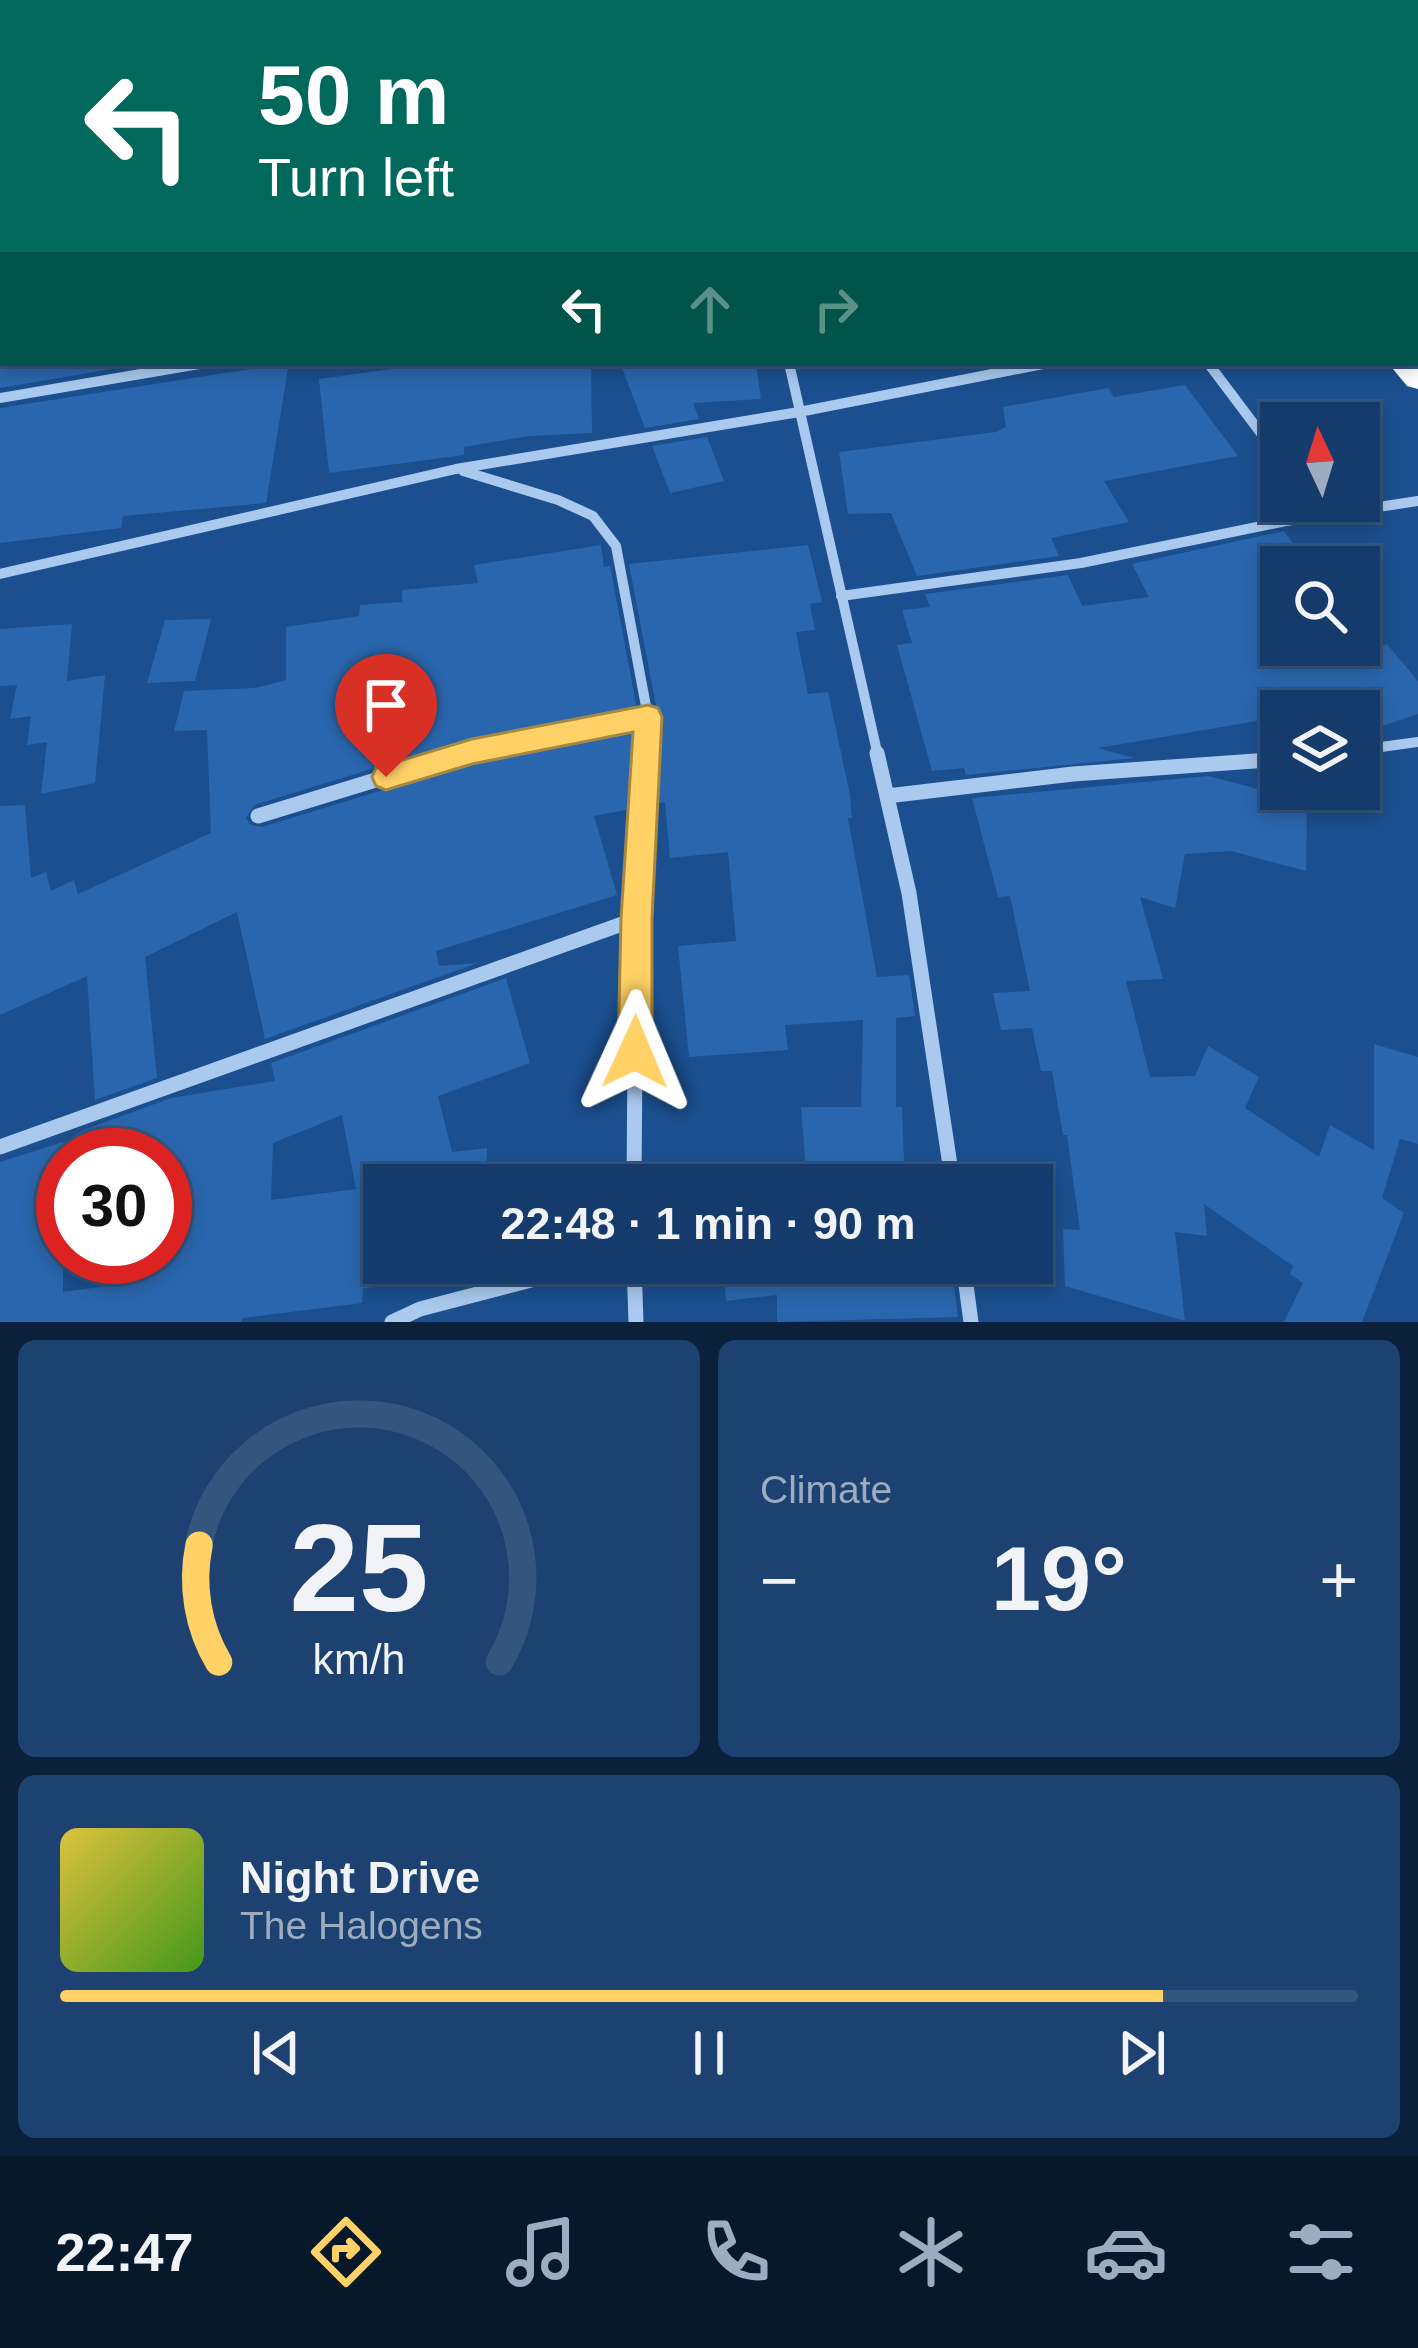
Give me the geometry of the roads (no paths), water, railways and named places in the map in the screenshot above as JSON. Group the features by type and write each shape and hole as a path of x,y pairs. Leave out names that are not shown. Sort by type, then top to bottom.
{"street":[{"path":"0,398 187,366"},
{"path":"790,366 909,893 950,1164"},
{"path":"0,574 456,469 799,412 1033,366"},
{"path":"1210,366 1260,432"},
{"path":"456,469 558,500 593,516 616,546 648,717 636,919 634,1164"},
{"path":"1380,508 1418,502"},
{"path":"841,596 1081,563 1291,522"},
{"path":"258,816 472,752 648,717"},
{"path":"1380,747 1418,742"},
{"path":"886,796 1072,773 1260,760"},
{"path":"0,1147 636,919"},
{"path":"392,1322 517,1284"},
{"path":"635,1284 636,1322"},
{"path":"966,1284 971,1322"}],"lane":[{"path":"936,0 958,0"}]}
